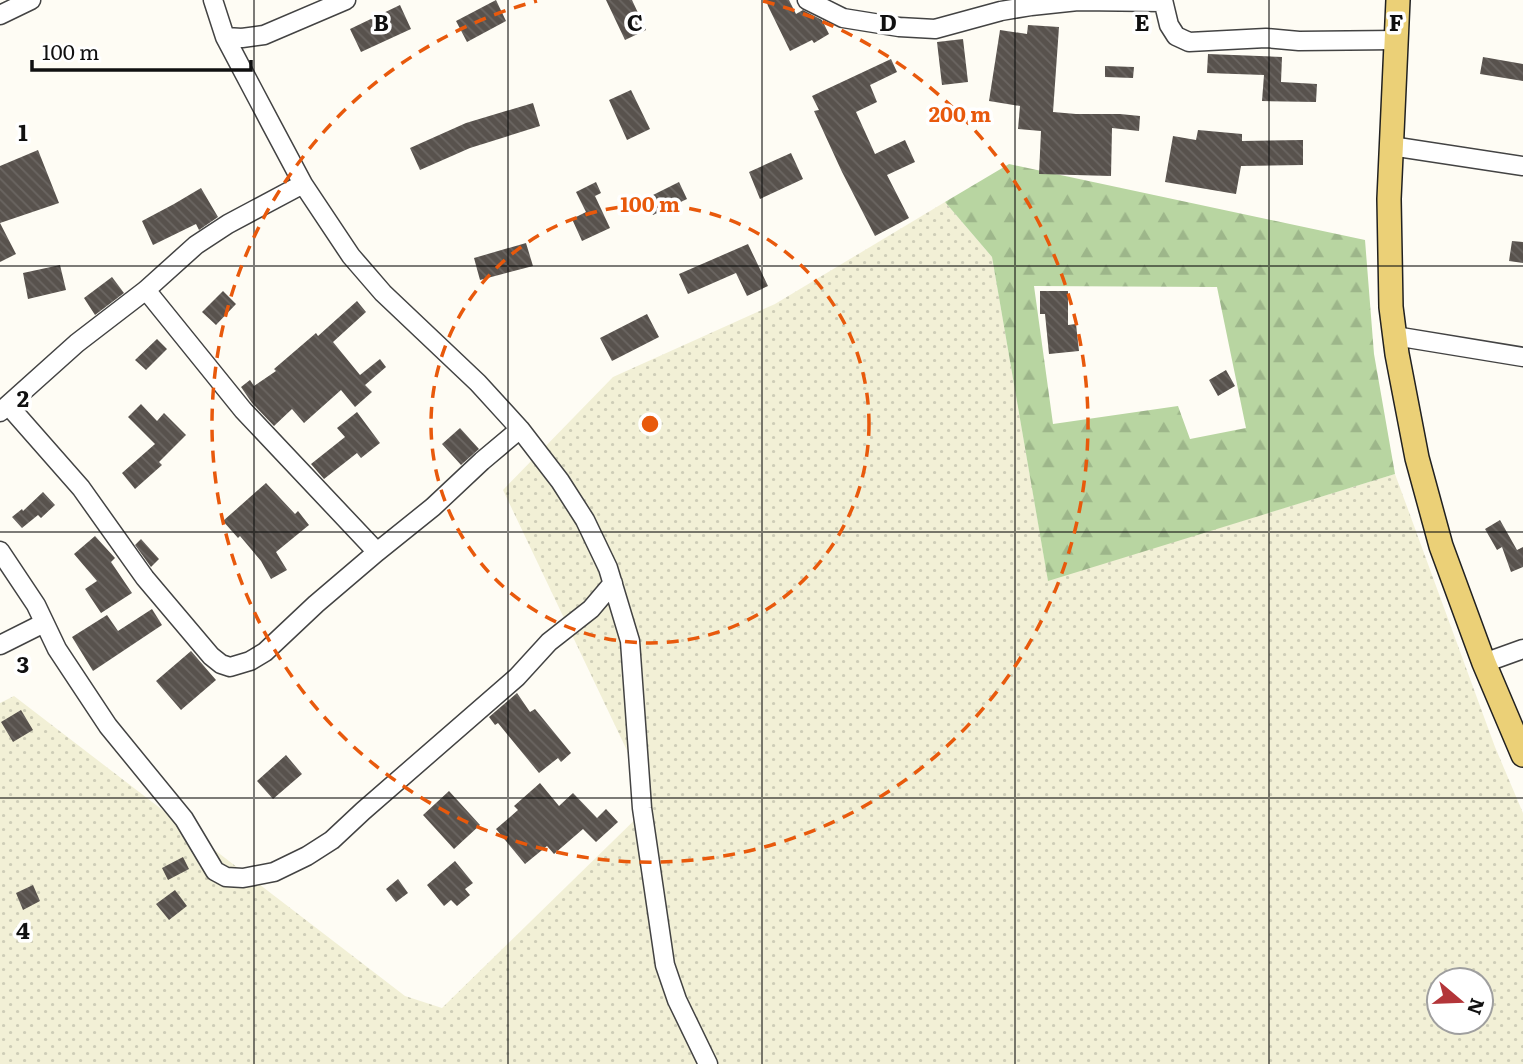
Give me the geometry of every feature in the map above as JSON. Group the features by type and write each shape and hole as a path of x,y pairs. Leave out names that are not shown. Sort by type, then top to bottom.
{"main road":[{"path":"1398,0 1389,199 1391,307 1397,354 1417,458 1441,546 1484,663 1523,755"}],"street":[{"path":"0,15 32,0"},
{"path":"213,0 225,37 303,184 351,256 383,293 478,383 520,429 560,481 585,520 608,568 629,641 642,808 665,965 677,1000 708,1064"},
{"path":"225,37 264,35 346,0"},
{"path":"807,0 843,18 900,27 935,29 1001,11 1031,6 1078,1 1163,1 1169,25 1176,36 1189,41 1266,38 1300,41 1397,40"},
{"path":"1391,146 1523,166"},
{"path":"303,184 228,224 196,245 146,290 77,343 4,409 81,488 145,578 211,656 230,667 250,662 265,652 316,604 433,507 520,429"},
{"path":"146,290 243,410 377,552"},
{"path":"1395,336 1523,357"},
{"path":"0,551 36,605 57,649 108,726 184,819 215,871 226,877 243,878 274,872 332,840 517,677 549,642 591,609 612,583"},
{"path":"0,645 44,623"},
{"path":"1484,663 1523,649"}],"shaded area":[{"path":"945,202 992,257 1048,580 1395,474 1495,747 1523,813 1523,1064 0,1064 0,703 14,696 405,996 442,1008 652,803 503,490 613,377 775,304"}],"green space":[{"path":"1009,164 1365,240 1374,354 1395,474 1048,581 992,257 945,202","holes":["1034,286 1217,287 1246,428 1190,439 1178,406 1053,424"]}],"building":[{"path":"496,0 506,21 467,42 456,21"},
{"path":"606,0 632,0 646,30 625,40"},
{"path":"766,0 789,0 796,14 803,10 822,20 829,34 814,43 812,40 790,51"},
{"path":"400,5 411,29 361,52 350,29"},
{"path":"1028,25 1059,27 1053,112 1140,116 1139,131 1112,128 1111,176 1039,174 1041,131 1018,129 1020,106 989,101 1000,30 1027,34"},
{"path":"963,39 968,82 942,85 937,42"},
{"path":"1208,54 1282,57 1281,82 1317,84 1316,102 1262,101 1264,75 1207,73"},
{"path":"1483,57 1523,64 1523,81 1480,74"},
{"path":"891,59 897,72 870,85 877,102 856,112 875,154 905,140 915,162 887,175 909,218 875,236 814,111 819,110 812,96"},
{"path":"1105,66 1134,67 1133,78 1105,77"},
{"path":"631,90 650,129 627,140 609,100"},
{"path":"533,103 540,126 470,148 420,170 410,148 466,123"},
{"path":"1198,130 1242,134 1242,141 1303,140 1303,165 1241,166 1236,194 1165,182 1173,136 1196,140"},
{"path":"38,150 59,203 0,223 0,166"},
{"path":"791,153 803,179 760,199 749,172"},
{"path":"596,182 601,193 595,196 610,228 582,241 572,219 586,212 576,192"},
{"path":"679,182 687,199 653,215 645,199"},
{"path":"201,188 218,217 199,230 196,224 153,245 142,221"},
{"path":"0,223 16,254 0,262"},
{"path":"1512,241 1523,242 1523,263 1509,261"},
{"path":"526,243 533,266 480,280 474,258"},
{"path":"748,244 768,286 747,296 736,273 688,294 679,274"},
{"path":"60,265 66,290 28,299 23,273"},
{"path":"112,277 124,293 95,315 84,298"},
{"path":"223,291 236,304 216,325 202,312"},
{"path":"1040,291 1068,291 1068,325 1076,324 1079,351 1049,354 1045,314 1040,314"},
{"path":"357,301 366,312 333,342 360,375 380,359 386,367 365,385 372,392 355,407 341,390 304,423 292,409 274,426 241,387 250,380 254,386 276,371 274,369 316,333 318,336"},
{"path":"647,314 659,337 612,361 600,338"},
{"path":"157,339 167,349 146,370 135,360"},
{"path":"1226,370 1235,386 1218,396 1209,380"},
{"path":"141,404 157,421 164,413 186,435 159,462 162,465 135,489 122,473 155,444 128,417"},
{"path":"357,412 380,443 361,458 357,453 324,479 311,464 345,437 337,428"},
{"path":"460,428 479,449 461,465 442,444"},
{"path":"266,483 295,514 298,511 309,525 276,552 287,570 271,579 261,561 223,521"},
{"path":"43,492 55,505 41,518 38,515 22,528 12,517 22,509 23,511"},
{"path":"1500,520 1517,550 1523,547 1523,567 1511,572 1502,547 1497,550 1485,529"},
{"path":"95,536 115,558 111,562 132,593 101,613 85,589 97,581 74,554"},
{"path":"141,539 159,559 151,567 135,545"},
{"path":"152,609 162,625 93,671 72,637 107,615 118,631"},
{"path":"191,651 216,680 181,710 156,681"},
{"path":"517,693 530,712 535,709 571,753 561,762 558,758 539,773 498,723 495,725 489,717"},
{"path":"21,710 33,730 13,742 1,722"},
{"path":"286,755 302,774 273,799 257,781"},
{"path":"540,783 559,806 573,793 597,818 606,809 618,822 596,842 583,829 554,854 547,846 525,864 496,829 518,810 514,806"},
{"path":"449,791 480,825 454,849 423,815"},
{"path":"183,857 189,869 168,880 162,868"},
{"path":"455,861 473,883 465,889 470,895 457,906 451,900 444,906 427,885"},
{"path":"398,879 408,893 396,902 386,889"},
{"path":"33,885 40,901 23,910 16,893"},
{"path":"175,890 187,906 169,920 156,904"}]}
